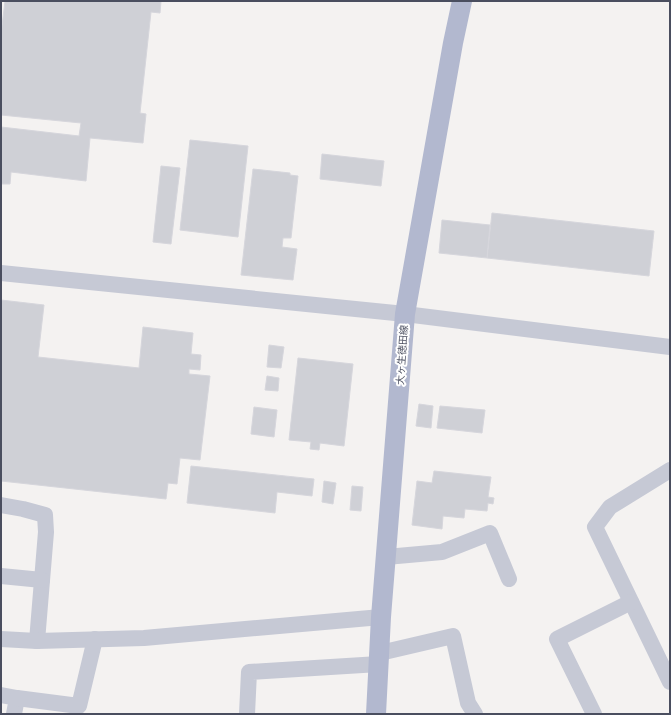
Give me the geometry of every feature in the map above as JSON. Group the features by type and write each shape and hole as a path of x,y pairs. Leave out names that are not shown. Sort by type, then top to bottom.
{"main road":[{"name":"大ヶ生徳田線","path":"376,714 381,618 405,314 453,43 462,1"}],"street":[{"path":"1,273 405,314 670,347"},
{"path":"670,470 610,507 595,527 670,682"},
{"path":"1,505 45,515 46,532 37,641"},
{"path":"386,557 442,552 490,533 509,579"},
{"path":"1,576 42,580"},
{"path":"594,714 557,639 631,602"},
{"path":"1,639 37,641 144,638 381,618"},
{"path":"247,714 248,672 379,659 452,636 468,703 475,714"},
{"path":"1,695 78,710 95,639"},
{"path":"14,714 17,698"}],"building":[{"path":"5,1 161,1 160,13 151,12 140,113 146,114 143,143 90,138 86,181 11,172 10,184 1,184 1,127 79,136 81,123 1,115 1,34"},
{"path":"190,140 248,146 238,237 180,230"},
{"path":"322,154 384,161 381,186 320,179"},
{"path":"161,166 180,168 171,244 153,242"},
{"path":"253,169 290,173 290,175 298,176 291,238 283,238 282,247 297,249 293,280 241,275"},
{"path":"492,213 654,231 649,276 487,258"},
{"path":"442,220 490,225 487,258 439,253"},
{"path":"1,300 44,305 38,357 139,368 143,327 193,333 191,354 201,355 200,370 189,369 189,374 210,376 200,460 180,458 177,484 168,483 166,499 1,481"},
{"path":"269,345 284,347 281,368 267,367"},
{"path":"298,358 353,364 344,446 320,443 319,450 310,449 311,442 289,440"},
{"path":"267,376 279,378 278,391 265,390"},
{"path":"419,404 433,406 431,428 416,426"},
{"path":"440,406 485,410 482,433 437,428"},
{"path":"254,407 277,410 274,437 251,434"},
{"path":"191,466 314,479 312,496 277,492 275,513 187,503"},
{"path":"434,471 491,477 488,497 494,498 493,504 488,503 487,511 465,509 464,518 443,516 442,529 412,525 417,481 432,483"},
{"path":"324,481 336,483 333,504 322,502"},
{"path":"352,486 363,487 361,511 350,510"}]}
